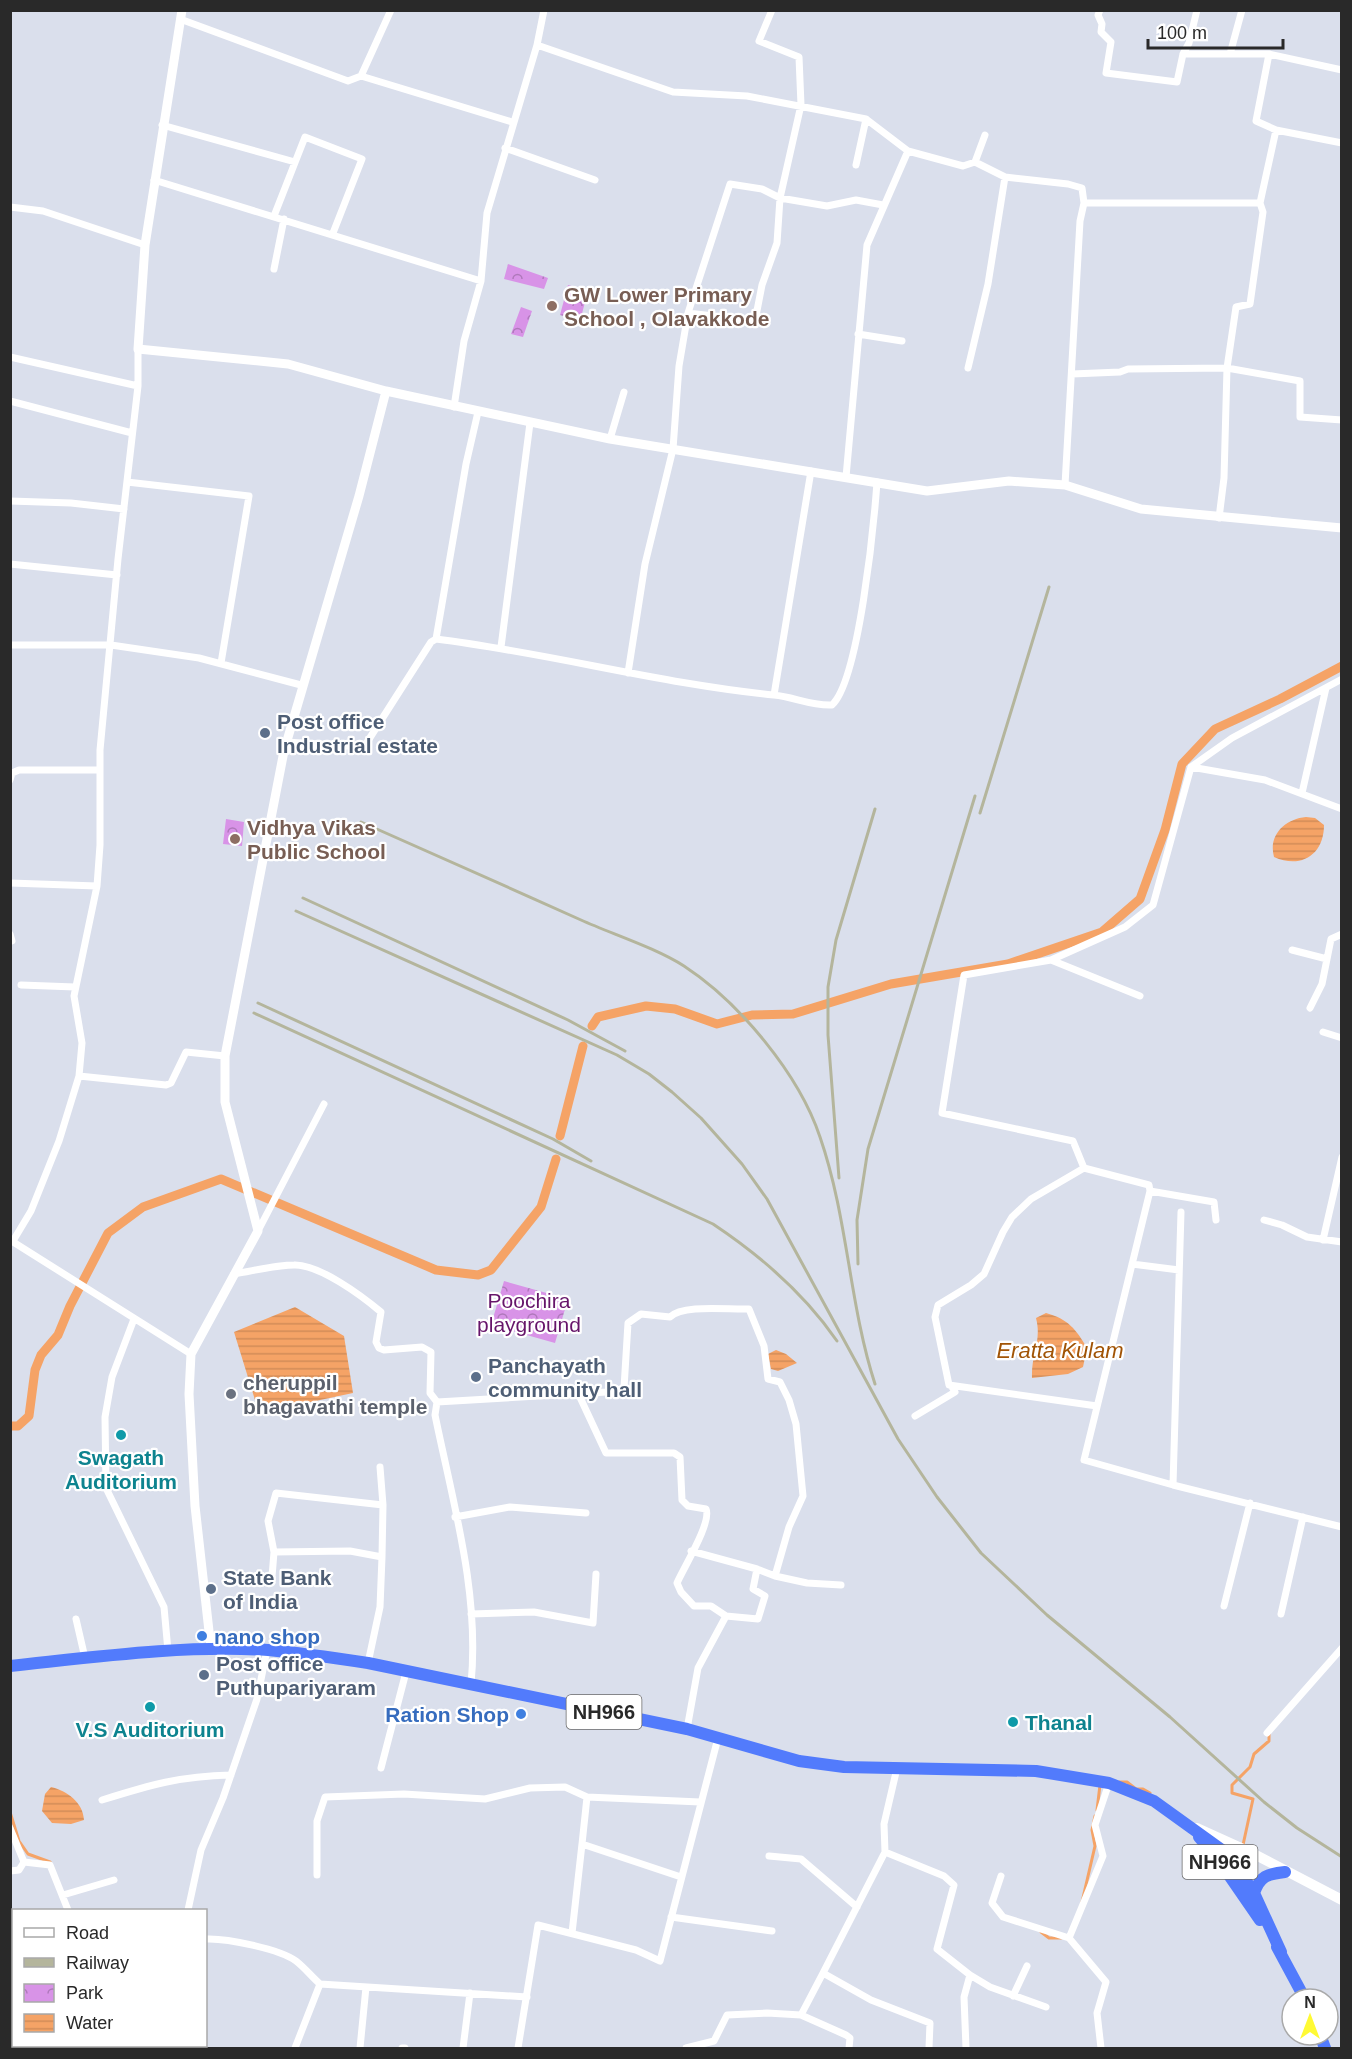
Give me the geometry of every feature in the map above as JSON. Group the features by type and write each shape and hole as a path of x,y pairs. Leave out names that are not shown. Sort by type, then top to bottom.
{"highway":[{"name":"NH966","path":"10,1666 168,1651 267,1650 368,1663 687,1729 799,1761 843,1767 1036,1771 1109,1783 1154,1801 1229,1855 1243,1872 1299,1987"},
{"name":"NH966","path":"1186,1822 1220,1862 1281,1952"},
{"path":"1254,1893 1261,1878 1268,1874 1285,1872"}],"main road":[{"path":"1186,1822 1250,1852 1341,1900"}],"street":[{"path":"361,76 391,10"},
{"path":"454,407 464,341 482,280 487,213 512,122 537,45 544,10"},
{"path":"688,313 755,321 762,285 777,243 780,198 801,105 799,57 759,41 772,10"},
{"path":"1100,10 1098,15 1102,24 1101,32 1111,42 1106,73 1177,82 1197,10"},
{"path":"1230,54 1242,10"},
{"path":"191,1354 12,1240 31,1211 60,1141 79,1076 82,1043 75,987 97,886 100,845 100,770 117,575 138,386 138,349 145,245 162,124 181,15 348,81 361,76 512,122"},
{"path":"537,45 673,92 747,96 866,119 908,151 963,166 975,162 1005,177 1080,186 1084,203 1080,221 1065,485"},
{"path":"1183,54 1269,54 1341,70"},
{"path":"1269,54 1256,121 1276,130 1341,143"},
{"path":"856,165 866,119"},
{"path":"162,124 295,162"},
{"path":"1219,518 1224,478 1227,368 1236,307 1250,304 1263,212 1260,203 1276,130"},
{"path":"975,162 985,135"},
{"path":"274,216 305,137 362,159 333,233"},
{"path":"505,148 595,180"},
{"path":"846,477 867,245 908,151"},
{"path":"968,368 988,284 1005,177"},
{"path":"154,180 482,280"},
{"path":"628,673 645,564 673,449 679,366 688,313 729,186 762,189 780,198 827,206 855,200 883,205"},
{"path":"1084,203 1260,203"},
{"path":"10,207 43,211 145,245"},
{"path":"274,269 284,219"},
{"path":"858,334 902,341"},
{"path":"138,349 288,364 386,392 610,439 927,491 1010,481 1065,485 1141,509 1341,528"},
{"path":"10,357 138,386"},
{"path":"1072,374 1120,372 1128,369 1227,368 1300,381 1300,417 1341,420"},
{"path":"258,1231 225,1102 225,1056 286,742 301,685 359,496 386,392"},
{"path":"610,439 624,392"},
{"path":"10,401 132,433"},
{"path":"436,639 466,464 478,412"},
{"path":"501,647 530,423"},
{"path":"774,695 811,471"},
{"path":"127,482 249,496 221,663"},
{"path":"286,742 364,747 431,642 436,639 501,647 628,673 774,695 817,706 832,705 838,700 850,661 868,579 877,483"},
{"path":"10,501 71,503 124,509"},
{"path":"10,564 117,575"},
{"path":"10,645 111,645 199,657 301,685"},
{"path":"1084,1168 1073,1141 942,1113 964,975 1051,960 1125,927 1153,904 1191,767 1232,738 1341,680"},
{"path":"1302,793 1326,688"},
{"path":"1191,767 1266,780 1341,809"},
{"path":"10,780 12,773 19,770 100,770"},
{"path":"10,883 97,886"},
{"path":"1310,1008 1323,984 1331,939 1341,934"},
{"path":"1292,950 1327,959"},
{"path":"1051,960 1140,996"},
{"path":"21,985 75,987"},
{"path":"1323,1032 1341,1038"},
{"path":"79,1076 166,1085 171,1083 186,1052 225,1056"},
{"path":"211,1649 195,1506 189,1394 191,1354 281,1191 324,1104"},
{"path":"1323,1240 1341,1157"},
{"path":"915,1416 955,1392 949,1385 936,1323 938,1305 971,1285 984,1274 1012,1217 1031,1199 1084,1168 1136,1180 1149,1185 1150,1191 1084,1460 1341,1527"},
{"path":"1150,1191 1214,1202 1216,1220"},
{"path":"1173,1485 1180,1212"},
{"path":"1264,1220 1282,1225 1307,1237 1341,1242"},
{"path":"234,1274 296,1264 316,1271 361,1295 381,1312 376,1342 379,1348 422,1347 431,1352 430,1393 437,1402 435,1415 468,1576 474,1634 471,1684"},
{"path":"1132,1264 1179,1270"},
{"path":"437,1402 608,1392 624,1388 628,1323 642,1314 670,1317 676,1311 749,1309 764,1346 768,1379 780,1382 789,1400 796,1425 803,1497 789,1527 775,1576"},
{"path":"134,1319 112,1377 106,1407 106,1488 164,1607 168,1651"},
{"path":"952,1387 1097,1406"},
{"path":"578,1393 606,1453 674,1453 680,1457 682,1500 688,1506 708,1511 700,1540 691,1551 677,1583 681,1592 694,1606 711,1606 726,1616 758,1619 765,1596 753,1589 757,1569"},
{"path":"368,1663 380,1607 383,1505 380,1467"},
{"path":"272,1577 274,1552 268,1521 276,1493 383,1505"},
{"path":"1224,1606 1250,1503"},
{"path":"455,1516 510,1507 586,1513"},
{"path":"1281,1614 1303,1517"},
{"path":"274,1552 350,1551 382,1557"},
{"path":"691,1551 775,1576 807,1583 841,1585"},
{"path":"471,1614 534,1612 593,1623 596,1574"},
{"path":"687,1729 698,1668 726,1616"},
{"path":"76,1619 84,1658"},
{"path":"1267,1733 1341,1648"},
{"path":"188,1909 201,1850 257,1699 267,1650"},
{"path":"381,1768 406,1672"},
{"path":"518,2049 538,1925 636,1950 660,1961 718,1738"},
{"path":"801,2015 885,1852 884,1824 897,1768"},
{"path":"102,1800 157,1782 189,1776 231,1774"},
{"path":"1069,1938 1102,1856 1095,1825 1109,1783"},
{"path":"317,1875 317,1821 326,1797 404,1794 485,1799 530,1788 564,1787 587,1797 700,1802"},
{"path":"572,1934 587,1797"},
{"path":"10,1828 24,1862"},
{"path":"582,1844 681,1877"},
{"path":"885,1852 944,1876 954,1885 937,1949 970,1975 1013,1996 1046,2007"},
{"path":"769,1856 801,1859 857,1907"},
{"path":"10,1871 19,1870 24,1862"},
{"path":"24,1862 50,1865 67,1909"},
{"path":"1001,1876 992,1903 1003,1917 1069,1938 1106,1982 1097,2013 1101,2049"},
{"path":"63,1894 114,1880"},
{"path":"671,1917 772,1931"},
{"path":"207,1939 239,1943 295,1960 320,1984 527,1997"},
{"path":"1013,1996 1028,1966"},
{"path":"823,1973 872,2000 930,2023 929,2049"},
{"path":"965,2048 964,1996 970,1975"},
{"path":"296,2049 320,1984"},
{"path":"360,2049 366,1987"},
{"path":"463,2049 470,1993"},
{"path":"686,2049 714,2041 727,2015 767,2013 801,2015 846,2035 850,2038 849,2049"}],"green space":[{"path":"508,264 548,278 544,289 504,279"},
{"path":"568,285 588,291 580,321 560,315"},
{"path":"521,307 532,311 523,337 511,334"},
{"path":"226,819 244,822 242,846 223,844"},
{"name":"Poochira playground","path":"504,1281 568,1299 555,1343 491,1325"}],"water":[{"path":"1306,817 1315,818 1324,825 1320,844 1315,851 1302,860 1293,861 1274,857 1274,842 1280,830 1291,821"},
{"path":"295,1307 344,1336 353,1393 259,1413 234,1332"},
{"name":"Eratta Kulam","path":"1046,1313 1066,1322 1079,1335 1087,1348 1083,1367 1068,1374 1032,1378 1038,1334 1036,1318"},
{"path":"776,1350 786,1354 797,1363 778,1371 771,1369 768,1354"},
{"path":"51,1787 73,1798 81,1808 84,1820 71,1824 52,1823 42,1811 45,1794"}],"waterway":[{"path":"592,1026 598,1017 646,1006 675,1009 717,1024 752,1015 793,1014 891,984 1008,964 1102,932 1140,899 1165,830 1182,764 1215,729 1280,699 1342,666"},
{"path":"560,1136 583,1046"},
{"path":"10,1426 18,1426 29,1416 35,1370 41,1355 58,1335 70,1306 108,1233 143,1207 221,1179 436,1270 478,1275 491,1270 541,1207 556,1159"},
{"path":"1243,1845 1253,1799 1232,1793 1232,1785 1250,1767 1254,1754 1269,1741 1269,1734"},
{"path":"1119,1782 1127,1782 1136,1789 1143,1789 1150,1793"},
{"path":"1097,1810 1100,1785"},
{"path":"10,1812 19,1841 28,1854 50,1862"},
{"path":"1082,1902 1095,1846 1092,1830 1095,1816"},
{"path":"1041,1932 1049,1938 1061,1938"}],"railway":[{"path":"980,813 1049,587"},
{"path":"858,1264 857,1220 868,1149 975,796"},
{"path":"839,1178 828,1035 828,987 836,940 875,809"},
{"path":"361,822 673,959 705,981 746,1019 765,1041 798,1089 820,1137 837,1199 859,1323 875,1384"},
{"path":"303,898 568,1020 625,1051"},
{"path":"296,911 617,1055 649,1074 701,1118 742,1164 767,1199 898,1439 937,1497 981,1553 1047,1615 1170,1717 1264,1802 1297,1828 1342,1857"},
{"path":"258,1003 553,1139 591,1161"},
{"path":"254,1013 713,1224 781,1276 837,1341"}],"place":[{"name":"GW Lower Primary School , Olavakkode","path":"552,306"},
{"name":"Post office Industrial estate","path":"265,733"},
{"name":"Vidhya Vikas Public School","path":"235,839"},
{"name":"Panchayath community hall","path":"476,1377"},
{"name":"cheruppil bhagavathi temple","path":"231,1394"},
{"name":"Swagath Auditorium","path":"121,1435"},
{"name":"State Bank of India","path":"211,1589"},
{"name":"nano shop","path":"202,1636"},
{"name":"Post office Puthupariyaram","path":"204,1675"},
{"name":"V.S Auditorium","path":"150,1707"},
{"name":"Ration Shop","path":"521,1714"},
{"name":"Thanal","path":"1013,1722"}]}
